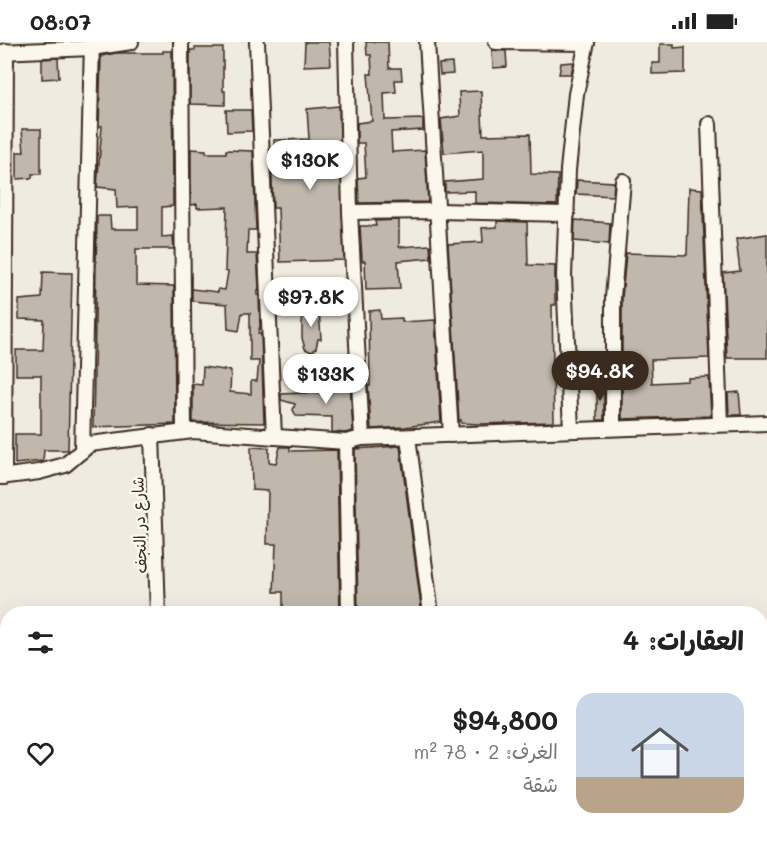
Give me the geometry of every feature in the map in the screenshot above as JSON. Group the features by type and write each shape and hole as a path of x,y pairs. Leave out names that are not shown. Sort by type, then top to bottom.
{"street":[{"path":"131,42 3,52 2,477 39,472 65,465 90,444 193,431 346,442 362,438 767,423"},
{"path":"181,42 184,432"},
{"path":"258,42 274,437"},
{"path":"346,42 350,212 362,438"},
{"path":"427,42 451,435"},
{"path":"496,42 586,43 576,94 568,170 564,276 571,430"},
{"path":"82,451 91,45"},
{"path":"709,124 720,424"},
{"path":"613,428 613,298 623,181"},
{"path":"350,212 437,211 567,214"},
{"name":"شارع در النجف","path":"152,435 158,606"},
{"path":"408,437 430,606"},
{"path":"346,442 349,606"}],"building":[{"path":"305,42 329,42 331,65 304,66"},
{"path":"366,42 388,42 389,68 401,68 402,80 395,80 396,92 384,93 385,120 423,119 423,130 391,132 392,152 425,150 428,202 359,203 358,178 366,177 364,143 357,143 357,123 372,121 368,74 372,74 371,55 367,55"},
{"path":"660,44 674,44 674,48 685,47 685,73 652,74 652,63 660,63"},
{"path":"195,48 223,48 225,105 190,104 190,50 195,50"},
{"path":"492,50 506,51 507,67 493,68"},
{"path":"163,51 172,51 173,206 162,207 162,237 173,236 174,249 136,249 136,285 174,286 175,424 93,427 97,216 110,216 111,229 138,229 138,207 117,208 116,189 97,187 102,126 99,126 101,56 116,53 163,53"},
{"path":"58,58 59,78 42,79 42,59"},
{"path":"574,62 571,74 559,74 561,63"},
{"path":"452,63 453,74 440,75 439,64"},
{"path":"481,91 483,135 530,134 531,174 558,175 557,205 475,203 475,191 445,192 445,182 483,179 483,150 444,153 441,119 460,116 459,92"},
{"path":"339,106 344,260 280,262 278,208 273,208 271,151 274,151 274,140 309,139 307,109"},
{"path":"226,110 251,110 252,131 227,132"},
{"path":"22,129 41,129 41,174 32,174 32,178 17,179 17,152 24,152"},
{"path":"191,149 206,150 206,153 226,153 226,150 253,151 256,230 248,230 247,254 257,254 260,326 258,334 261,334 264,423 193,422 193,384 202,385 203,367 231,371 230,392 251,394 251,381 257,381 259,361 250,361 250,313 242,313 239,331 228,329 227,304 192,301 192,289 218,292 218,289 225,290 228,272 225,271 227,207 197,208 197,204 191,205"},
{"path":"577,180 614,182 613,196 576,194"},
{"path":"689,188 702,189 709,358 651,360 652,383 709,377 711,416 622,419 622,298 626,253 687,255"},
{"path":"399,220 399,247 430,245 431,258 398,261 400,289 366,290 360,226 376,226 375,221"},
{"path":"575,220 610,223 609,244 574,241"},
{"path":"497,221 527,222 528,265 555,266 555,305 552,305 554,422 479,424 459,421 448,244 483,242 482,228 497,227"},
{"path":"767,234 767,358 727,358 723,273 740,271 736,239"},
{"path":"43,272 72,273 68,450 44,450 43,461 15,464 15,434 41,434 41,375 16,375 16,350 43,350 44,320 19,319 19,300 42,298"},
{"path":"345,297 346,309 322,310 322,298"},
{"path":"306,308 319,308 321,339 318,339 316,348 312,352 305,349 302,338 302,311 306,311"},
{"path":"380,310 381,319 402,318 402,322 435,320 441,422 371,429 368,386 370,386 369,311"},
{"path":"329,381 350,383 353,431 332,432 332,417 296,416 293,410 295,404 281,400 281,394 327,392"},
{"path":"597,383 604,383 604,420 597,420"},
{"path":"739,392 741,415 729,415 728,393"},
{"path":"400,446 421,606 358,606 355,449"},
{"path":"251,447 269,448 269,462 276,463 280,447 290,447 290,451 337,450 340,606 283,606 283,592 274,592 276,544 267,544 268,491 252,490"}]}
